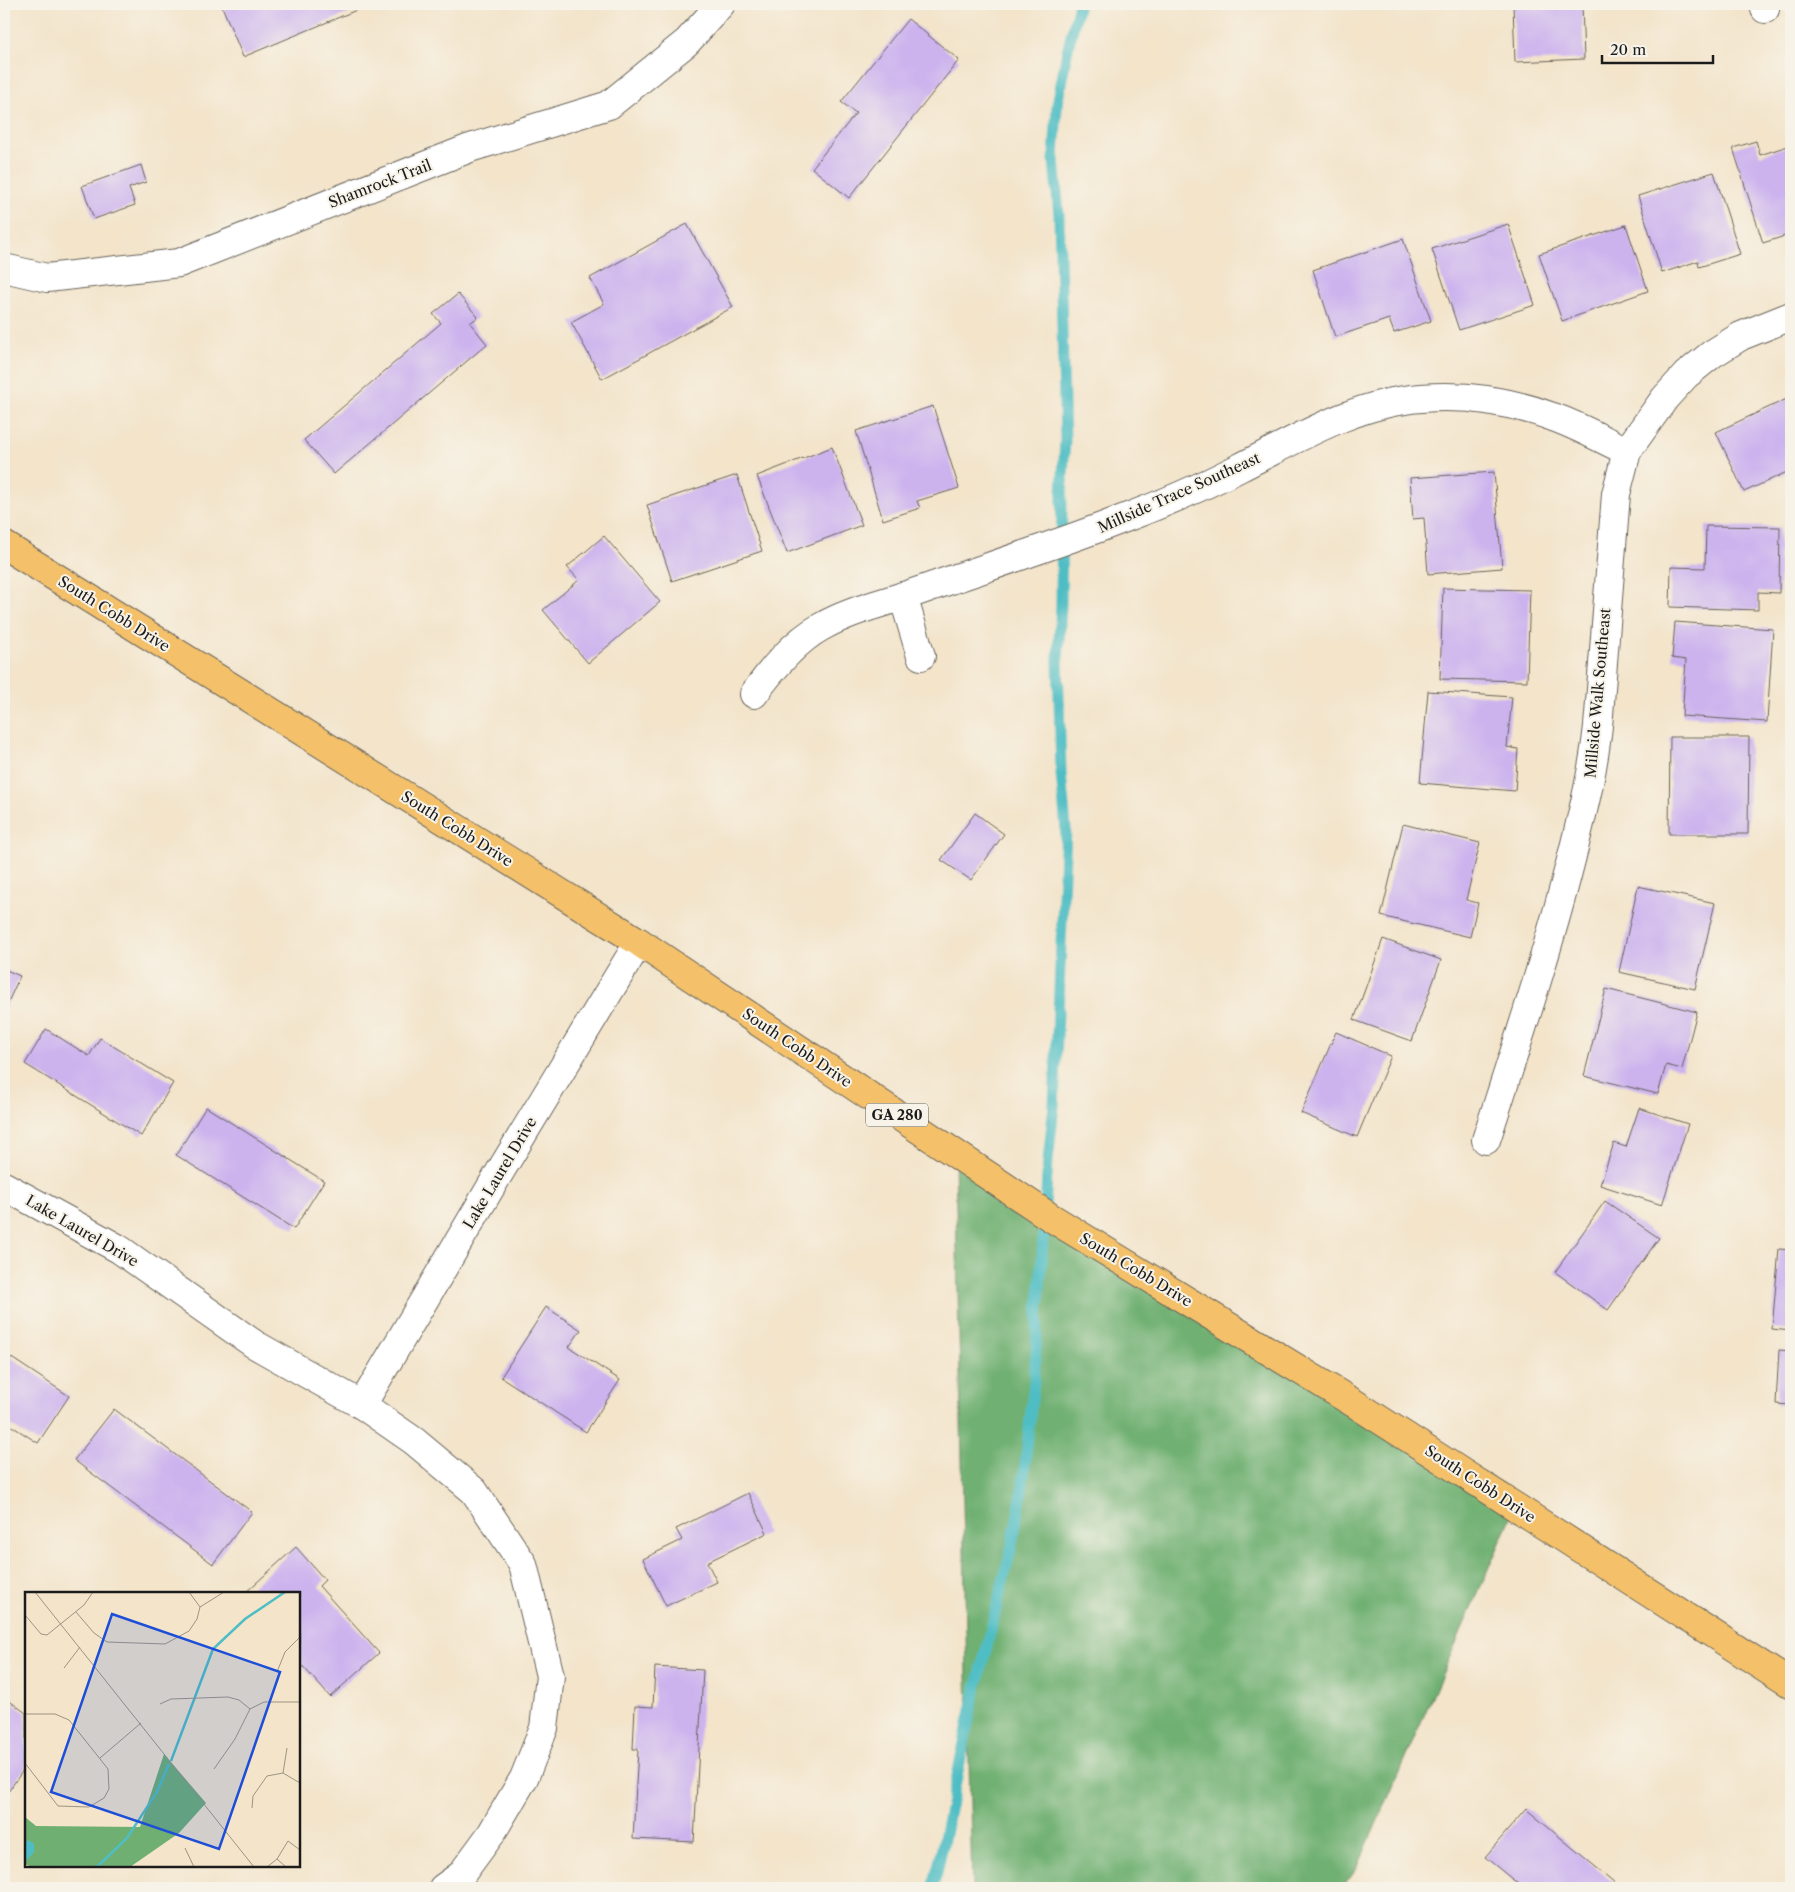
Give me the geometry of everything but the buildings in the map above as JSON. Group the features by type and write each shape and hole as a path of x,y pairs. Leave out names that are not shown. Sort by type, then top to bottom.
{"main road":[{"name":"South Cobb Drive","path":"4,545 639,942 1050,1217 1358,1405 1791,1684"}],"street":[{"name":"Shamrock Trail","path":"4,268 47,278 179,263 470,148 609,105 687,42 721,4"},
{"name":"Millside Walk Southeast","path":"1486,1140 1555,920 1590,783 1599,715 1616,494 1627,451 1665,398 1686,375 1712,354 1741,336 1791,316"},
{"name":"Millside Trace Southeast","path":"754,694 774,667 819,628 847,614 1119,520 1236,470 1339,419 1382,405 1419,398 1461,396 1494,400 1554,417 1627,451"},
{"path":"903,596 920,656"},
{"name":"Lake Laurel Drive","path":"362,1405 639,942"},
{"name":"Lake Laurel Drive","path":"4,1186 119,1249 254,1344 362,1405 414,1441 474,1491 523,1564 550,1676 544,1728 524,1778 491,1834 460,1874 443,1888"}],"green space":[{"path":"955,1163 1521,1495 1356,1870 1342,1888 972,1888"}],"waterway":[{"path":"932,1888 971,1710 1012,1545 1022,1492 1034,1381 1048,1161 1054,1105 1066,829 1061,773 1058,660 1065,440 1059,215 1054,160 1057,105 1067,52 1079,4"}]}
